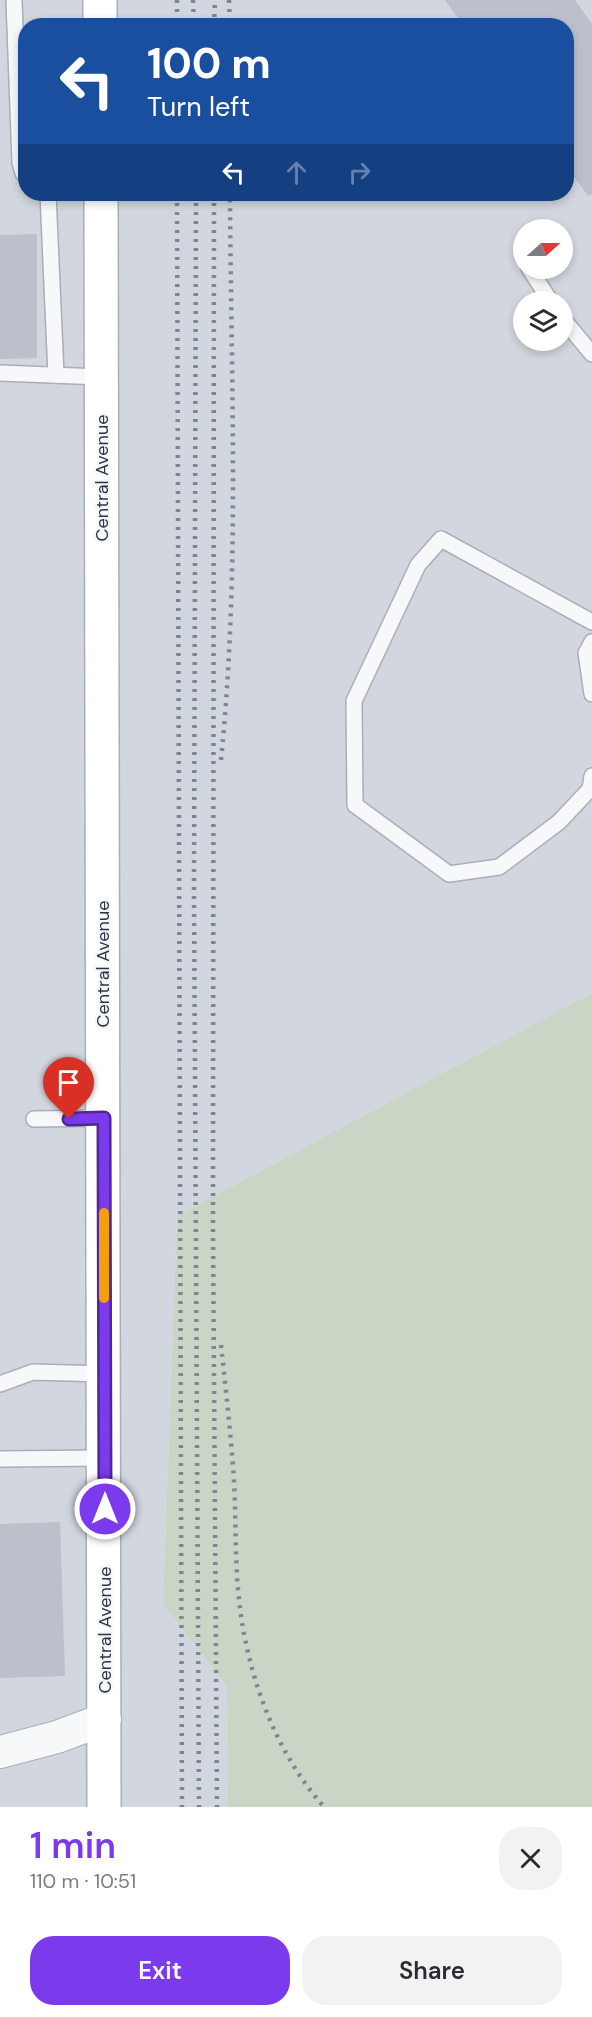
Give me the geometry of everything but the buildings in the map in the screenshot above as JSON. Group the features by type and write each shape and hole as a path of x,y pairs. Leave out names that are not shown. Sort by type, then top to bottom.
{"street":[{"path":"100,0 100,18"},
{"name":"Central Avenue","path":"101,201 104,1807"},
{"path":"0,1752 57,1737 105,1719"}],"lane":[{"path":"14,0 18,108"},
{"path":"48,201 56,375"},
{"path":"573,331 592,354"},
{"path":"0,373 101,377"},
{"path":"592,622 441,539 418,565 354,701 355,805 449,874 499,867 559,822 590,789 592,776"},
{"path":"592,642 586,653 592,694"},
{"path":"34,1119 104,1118"},
{"path":"0,1384 33,1372 104,1374"},
{"path":"0,1460 105,1458"}],"shaded area":[{"path":"0,0 592,0 592,993 177,1216 163,1604 227,1686 228,1807 0,1807"}],"green space":[{"path":"592,993 592,1807 228,1807 227,1686 163,1604 177,1216"}],"railway":[{"path":"177,0 177,18"},
{"path":"193,0 194,18"},
{"path":"214,18 215,0"},
{"path":"229,0 230,18"},
{"path":"177,201 182,1807"},
{"path":"196,201 194,892 199,1807"},
{"path":"214,201 213,1231 217,1807"},
{"path":"221,760 231,619 233,406 230,201"},
{"path":"221,1345 234,1481 238,1590 247,1649 264,1706 276,1733 306,1784 324,1807"}],"slow traffic":[{"path":"104,1213 104,1298"}],"route":[{"path":"69,1119 104,1118 105,1509"}]}
